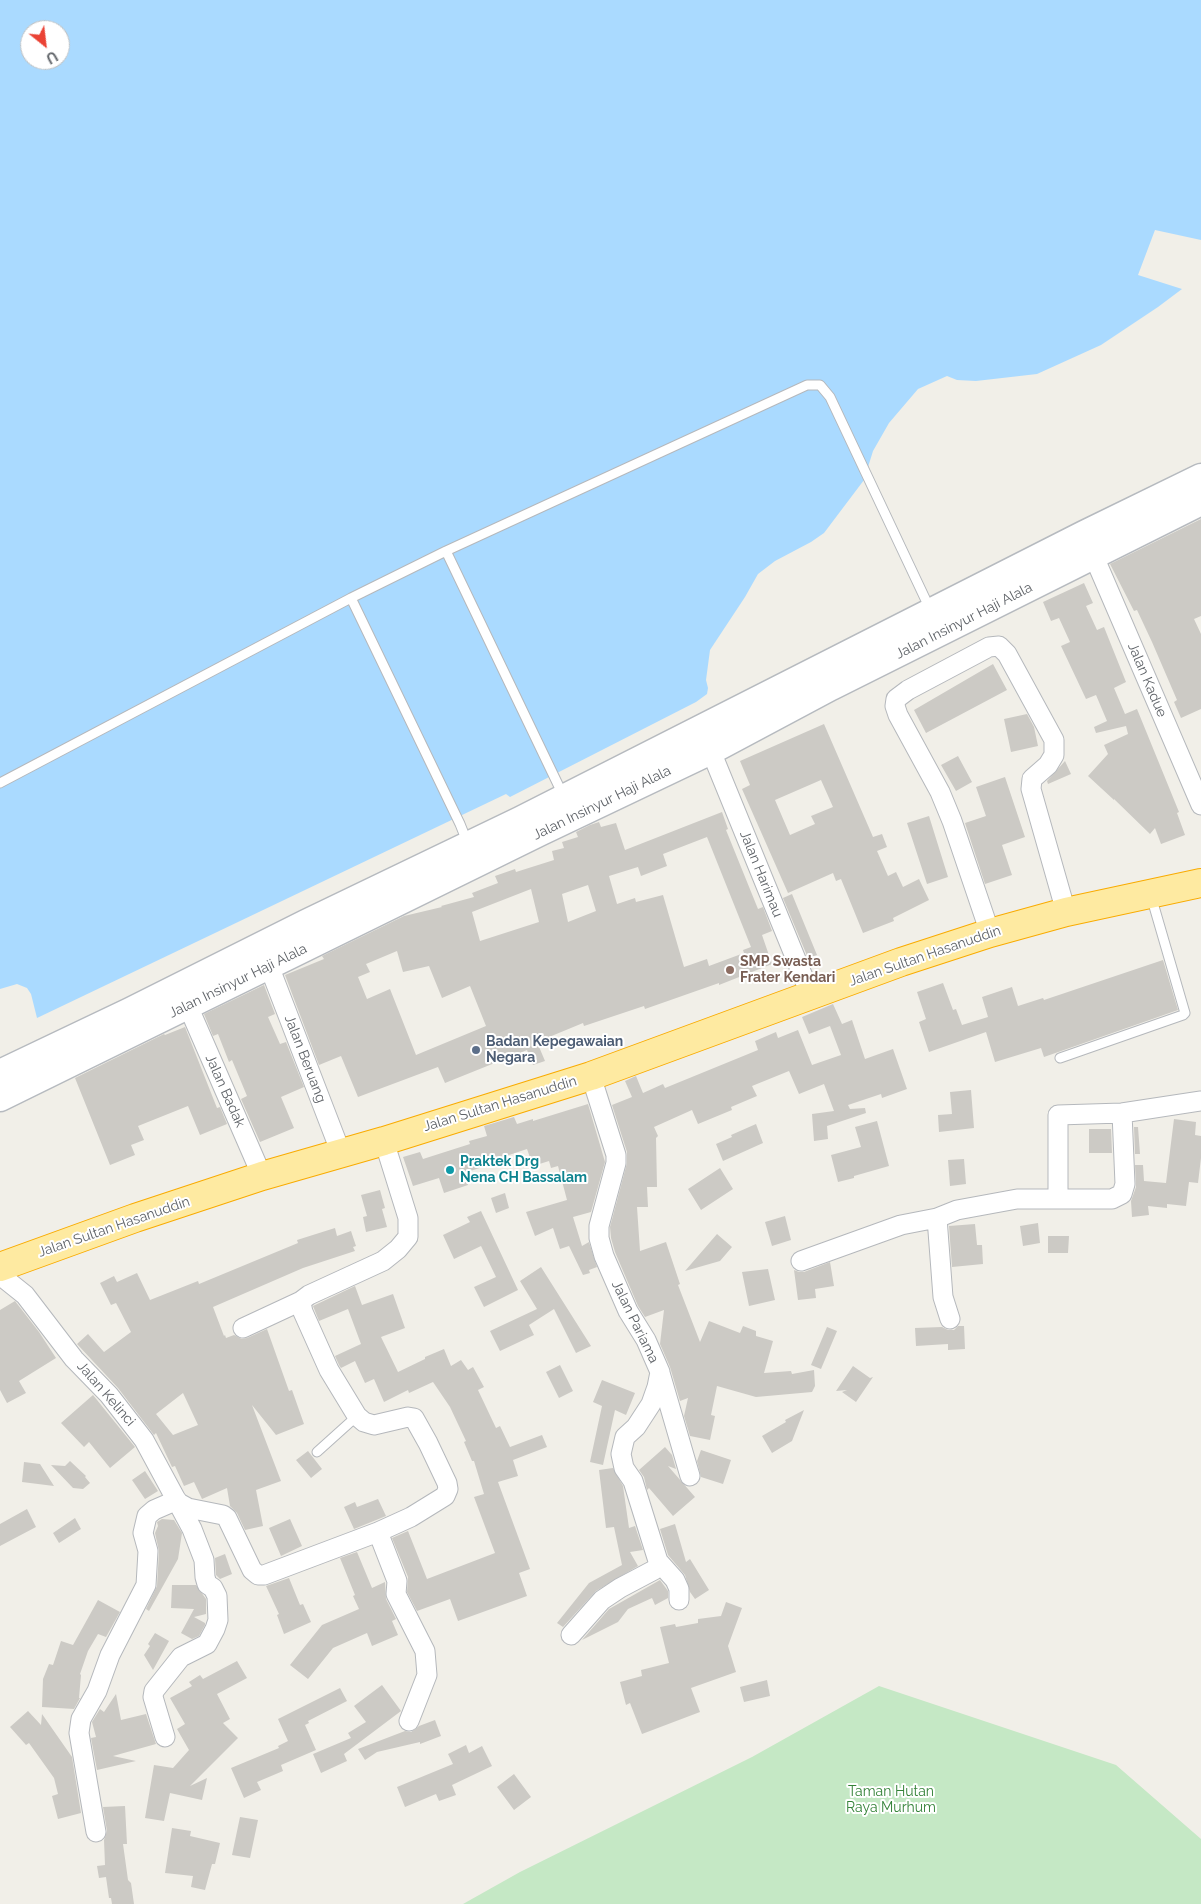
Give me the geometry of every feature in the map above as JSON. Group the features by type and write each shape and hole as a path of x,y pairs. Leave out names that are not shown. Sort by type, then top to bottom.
{"highway":[{"name":"Jalan Sultan Hasanuddin","path":"0,1267 135,1218 262,1176 591,1076 901,962 1066,912 1201,883"}],"main road":[{"name":"Jalan Insinyur Haji Alala","path":"0,1073 559,787 706,740 831,687 1089,545 1201,477"},
{"name":"Jalan Insinyur Haji Alala","path":"0,1098 268,966 706,740 932,612 1089,545 1201,502"}],"street":[{"name":"Jalan Kadue","path":"1089,545 1201,805"},
{"path":"990,934 946,806 895,706 896,698 908,690 989,646 999,646 1007,654 1054,740 1055,750 1052,760 1032,779 1031,789 1066,912"},
{"name":"Jalan Harimau","path":"706,740 811,996"},
{"name":"Jalan Beruang","path":"268,966 341,1153"},
{"name":"Jalan Badak","path":"188,1006 262,1176"},
{"name":"Jalan Pariama","path":"591,1076 616,1155 616,1163 599,1226 599,1238 604,1256 628,1310 646,1340 660,1372 651,1404 640,1423 625,1437 621,1454 624,1468 633,1481 658,1561"},
{"path":"1058,1199 1058,1115 1122,1113 1201,1101"},
{"path":"801,1262 901,1225 937,1218 957,1210 1017,1199 1112,1199 1122,1194 1125,1184 1122,1113"},
{"path":"242,1328 383,1260 398,1249 408,1237 408,1218 384,1140"},
{"path":"937,1218 943,1297 950,1319"},
{"name":"Jalan Kelinci","path":"0,1274 25,1295 74,1359 109,1395 144,1440 192,1529 204,1560 207,1584 213,1588 217,1596 218,1620 207,1644 181,1657 154,1691 153,1697 165,1737"},
{"path":"96,1832 79,1733 81,1719 97,1691 110,1655 146,1585 148,1551 142,1533 147,1516 154,1510 178,1502 188,1508 223,1515 227,1518 252,1570 258,1575 264,1575 378,1532 411,1517 441,1500 447,1492 447,1483 414,1418 408,1417 374,1425 364,1422 357,1416 329,1370 303,1312 301,1301"},
{"path":"660,1372 690,1476"},
{"path":"378,1532 397,1581 396,1594 425,1651 427,1675 409,1720"},
{"path":"658,1561 675,1580 678,1588 678,1600"},
{"path":"571,1635 602,1600 654,1570 657,1567 658,1561"}],"lane":[{"path":"0,783 351,598 446,551 807,385 820,385 830,397 932,612"},
{"path":"446,551 559,787"},
{"path":"351,598 464,834"},
{"path":"1060,1058 1184,1014 1186,1010 1150,893"},
{"path":"317,1452 357,1416"}],"green space":[{"name":"Taman Hutan Raya Murhum","path":"879,1686 1116,1765 1201,1839 1201,1904 463,1904 520,1872 752,1757"}],"water":[{"path":"0,0 1201,0 1201,240 1155,230 1138,275 1182,289 1101,345 1037,374 976,381 957,380 947,376 918,389 889,423 873,451 864,480 824,533 775,561 758,574 710,650 706,680 707,694 696,702 510,797 506,794 37,1018 31,994 27,988 17,984 0,989"}],"building":[{"path":"1201,519 1201,616 1194,619 1201,634 1201,709 1181,718 1174,702 1177,700 1152,642 1137,610 1134,611 1110,564"},
{"path":"1084,583 1093,603 1086,606 1097,630 1104,627 1126,682 1114,688 1125,714 1137,709 1179,812 1177,813 1185,835 1161,844 1155,828 1150,834 1088,776 1108,754 1104,745 1128,734 1126,726 1096,733 1094,727 1107,721 1096,695 1086,699 1061,646 1070,642 1059,618 1051,621 1043,602"},
{"path":"993,664 1007,690 926,733 914,710"},
{"path":"1027,714 1034,727 1038,746 1011,752 1004,719"},
{"path":"824,724 873,837 882,834 887,847 877,851 888,876 896,872 903,887 919,879 929,900 893,918 894,921 863,933 841,879 836,881 833,873 788,893 742,789 750,785 740,761","holes":["821,780 833,807 811,816 815,824 790,835 775,800"]},
{"path":"958,756 972,782 956,791 941,765"},
{"path":"1065,761 1071,774 1048,784 1047,781"},
{"path":"1005,777 1025,837 1002,845 1012,875 985,884 965,823 986,816 976,787"},
{"path":"722,812 728,829 726,830 758,909 763,907 772,931 762,935 772,964 719,985 719,983 645,1009 644,1006 584,1026 583,1023 537,1042 545,1061 533,1065 527,1050 445,1083 438,1067 358,1097 341,1056 319,1065 285,975 324,959 322,956 404,916 474,897 472,893 498,883 495,876 515,869 516,872 554,860 552,851 564,848 562,842 578,837 576,832 590,825 599,822 601,827 616,823 625,850","holes":["707,837 751,947 743,950 744,953 709,966 707,959 684,967 663,895 636,902 635,898 617,904 609,876 638,867 641,876 667,866 663,854","588,885 596,911 568,922 562,894","531,889 539,922 480,941 472,912","397,951 403,972 429,966 442,998 470,986 486,1026 416,1055 390,989 367,999 358,977 370,972 366,964"]},
{"path":"929,816 948,877 927,884 907,823"},
{"path":"792,894 817,955 808,958 783,898"},
{"path":"1163,960 1178,1010 1044,1057 1041,1048 995,1062 986,1032 929,1052 919,1022 926,1019 917,992 943,983 953,1010 956,1009 962,1025 988,1017 982,997 1012,987 1018,1006 1043,998 1044,1000"},
{"path":"264,985 275,1014 268,1017 280,1044 286,1042 304,1087 281,1097 294,1128 260,1142 241,1099 247,1096 232,1060 229,1062 218,1034 213,1036 204,1014"},
{"path":"833,1004 842,1024 852,1020 865,1059 893,1049 907,1089 882,1098 881,1094 848,1105 850,1109 865,1108 866,1113 827,1126 828,1139 814,1141 812,1114 834,1111 824,1084 799,1094 789,1071 752,1086 757,1096 731,1107 732,1110 698,1124 692,1110 654,1127 658,1136 656,1138 657,1187 647,1187 648,1207 637,1207 640,1251 666,1242 680,1284 678,1285 700,1342 709,1321 740,1333 743,1326 756,1331 756,1336 773,1341 764,1373 791,1371 792,1374 814,1370 815,1386 812,1392 756,1397 717,1386 711,1415 715,1416 710,1440 690,1436 684,1416 688,1398 680,1401 670,1367 660,1344 664,1310 645,1317 638,1306 611,1238 610,1227 627,1163 627,1152 612,1105 632,1097 625,1081 636,1076 643,1093 663,1084 665,1088 758,1050 755,1041 776,1032 778,1038 798,1030 812,1065 841,1055 830,1026 809,1034 802,1017"},
{"path":"185,1027 217,1108 220,1107 227,1124 200,1135 188,1106 138,1126 144,1140 131,1145 135,1155 110,1165 75,1078 164,1034"},
{"path":"971,1090 974,1128 939,1132 938,1115 952,1114 950,1092"},
{"path":"588,1104 605,1162 591,1212 573,1217 582,1246 589,1242 597,1267 589,1270 590,1273 583,1275 569,1246 560,1249 553,1228 535,1236 526,1212 567,1200 558,1166 551,1168 549,1161 533,1166 527,1149 491,1161 492,1164 464,1173 468,1185 444,1193 439,1178 413,1186 403,1157 420,1152 423,1159 470,1144 469,1141 487,1136 484,1126 514,1117 517,1124"},
{"path":"1174,1119 1196,1122 1195,1135 1201,1136 1198,1183 1189,1182 1186,1206 1167,1204 1167,1208 1148,1206 1149,1215 1132,1217 1131,1201 1136,1187 1135,1165 1143,1165 1144,1181 1166,1183"},
{"path":"877,1121 889,1166 838,1182 831,1155 861,1147 855,1127"},
{"path":"756,1124 763,1143 723,1161 716,1144"},
{"path":"1134,1127 1138,1127 1140,1154 1135,1154"},
{"path":"1089,1129 1111,1129 1112,1153 1089,1153"},
{"path":"964,1159 966,1184 950,1186 948,1160"},
{"path":"720,1168 733,1189 701,1210 688,1189"},
{"path":"380,1190 385,1208 382,1209 387,1227 366,1232 363,1217 367,1216 361,1195"},
{"path":"505,1193 509,1208 496,1213 491,1198"},
{"path":"481,1211 518,1290 484,1307 474,1287 496,1277 481,1246 454,1259 443,1235 470,1222 467,1217"},
{"path":"785,1216 791,1240 772,1246 765,1222"},
{"path":"1038,1223 1040,1243 1023,1246 1020,1226"},
{"path":"975,1224 977,1245 982,1245 983,1264 952,1267 949,1226"},
{"path":"335,1228 337,1236 351,1231 356,1246 353,1247 355,1251 303,1268 213,1307 226,1338 234,1335 242,1339 247,1338 267,1329 289,1391 292,1390 304,1424 276,1435 252,1405 281,1481 256,1490 263,1526 245,1530 237,1513 230,1506 227,1488 202,1499 194,1482 184,1486 175,1466 172,1467 156,1433 154,1435 118,1388 77,1344 88,1334 104,1352 131,1332 116,1303 111,1305 100,1283 114,1276 117,1282 137,1273 150,1300 198,1281 199,1284 298,1243 297,1240","holes":["183,1393 198,1425 173,1435 156,1414"]},
{"path":"717,1234 732,1247 720,1261 685,1271"},
{"path":"1048,1236 1069,1236 1068,1253 1048,1253"},
{"path":"830,1262 834,1286 815,1289 816,1298 798,1300 794,1270 804,1272"},
{"path":"541,1267 591,1346 576,1353 554,1309 529,1325 534,1335 500,1351 490,1331 537,1309 520,1281"},
{"path":"768,1269 775,1300 749,1306 742,1272"},
{"path":"355,1286 362,1305 393,1294 405,1328 381,1337 398,1372 444,1349 451,1366 461,1360 468,1370 473,1367 484,1387 478,1390 496,1428 500,1426 510,1447 542,1435 547,1447 513,1460 518,1476 498,1482 530,1569 519,1573 527,1596 458,1621 450,1599 417,1611 407,1592 408,1577 392,1538 408,1531 427,1579 495,1553 474,1497 484,1494 474,1461 472,1461 464,1442 466,1441 450,1407 433,1382 409,1393 408,1390 384,1402 374,1379 365,1383 355,1361 341,1368 339,1365 335,1356 361,1344 348,1309 319,1321 313,1306"},
{"path":"15,1301 56,1358 19,1381 26,1393 7,1403 0,1390 0,1310"},
{"path":"958,1326 964,1326 965,1349 948,1350 948,1344 916,1346 915,1328 942,1327 954,1330"},
{"path":"827,1327 837,1331 821,1369 811,1365"},
{"path":"560,1365 573,1391 559,1398 546,1372"},
{"path":"853,1366 870,1378 873,1377 856,1402 842,1392 847,1390 836,1391"},
{"path":"602,1380 635,1393 626,1415 615,1410 603,1465 590,1462 602,1406 593,1402"},
{"path":"93,1395 135,1447 110,1468 89,1442 84,1447 61,1423"},
{"path":"804,1410 792,1441 772,1453 762,1436"},
{"path":"665,1447 672,1455 676,1469 668,1466 695,1497 673,1516 649,1488 647,1490 644,1477 639,1470"},
{"path":"701,1450 731,1460 723,1484 701,1477 697,1461"},
{"path":"308,1451 322,1469 311,1478 296,1460"},
{"path":"70,1461 86,1476 90,1483 83,1489 73,1488 51,1465 65,1466"},
{"path":"24,1462 40,1464 54,1486 22,1482"},
{"path":"613,1468 623,1486 629,1528 635,1526 643,1550 630,1552 638,1566 596,1591 563,1627 557,1623 589,1583 622,1565 614,1527 606,1528 599,1470"},
{"path":"145,1471 158,1491 145,1499 132,1480"},
{"path":"378,1499 386,1516 354,1529 344,1507 355,1502 357,1507"},
{"path":"27,1509 36,1527 0,1546 0,1524"},
{"path":"75,1518 81,1529 59,1543 53,1533"},
{"path":"162,1519 174,1520 182,1533 178,1559 149,1611 146,1609 157,1586 159,1551 155,1533 158,1526 157,1522"},
{"path":"290,1519 302,1546 281,1556 269,1528"},
{"path":"675,1524 686,1562 690,1559 709,1590 695,1599 690,1592 685,1575 668,1555 660,1529"},
{"path":"357,1552 372,1588 385,1582 386,1599 396,1619 392,1621 398,1635 372,1646 367,1633 333,1648 308,1679 290,1665 322,1625 359,1609 340,1558"},
{"path":"225,1554 232,1574 220,1579 216,1575 215,1558"},
{"path":"289,1578 300,1605 303,1604 311,1622 284,1634 277,1615 279,1614 266,1586"},
{"path":"660,1580 668,1591 668,1598 655,1605 652,1598 628,1609 618,1622 582,1640 609,1609"},
{"path":"172,1585 196,1585 206,1599 206,1614 194,1617 205,1623 199,1636 192,1639 181,1633 194,1609 171,1608"},
{"path":"98,1600 120,1612 106,1637 98,1634 88,1651 80,1674 80,1698 74,1709 42,1707 43,1679 49,1664 53,1665 61,1641 73,1645"},
{"path":"726,1602 742,1608 728,1646 736,1672 691,1688 700,1712 642,1734 630,1703 626,1705 620,1682 642,1676 641,1670 669,1663 660,1627 675,1624 676,1627 698,1623 698,1619 721,1616"},
{"path":"155,1633 169,1641 153,1670 144,1655"},
{"path":"237,1661 247,1678 217,1694 230,1719 223,1723 238,1738 190,1786 207,1778 202,1800 170,1793 164,1821 145,1818 154,1765 173,1768 189,1750 177,1729 185,1724 170,1698 192,1686 189,1682 200,1675 203,1679"},
{"path":"767,1680 770,1696 744,1702 740,1687"},
{"path":"382,1685 401,1711 344,1754 347,1761 321,1773 313,1754 351,1738 348,1733 366,1722 354,1706"},
{"path":"340,1688 347,1701 308,1721 309,1723 305,1725 316,1750 281,1765 283,1771 257,1782 261,1790 244,1798 231,1768 279,1748 278,1746 288,1741 278,1719"},
{"path":"116,1694 121,1720 146,1714 156,1744 113,1756 136,1761 97,1770 91,1738 96,1737 92,1722 100,1709 104,1712"},
{"path":"28,1711 41,1725 42,1714 72,1757 81,1813 58,1819 52,1796 58,1794 54,1778 29,1743 26,1745 10,1727"},
{"path":"435,1720 441,1736 420,1744 420,1742 377,1752 365,1760 358,1749 405,1731 411,1732 419,1726"},
{"path":"466,1745 469,1753 482,1746 492,1766 452,1785 456,1795 439,1801 436,1794 405,1807 397,1787 453,1764 448,1754"},
{"path":"514,1774 531,1797 514,1810 497,1787"},
{"path":"125,1806 127,1844 123,1844 128,1880 131,1883 134,1904 112,1904 111,1898 109,1898 106,1877 99,1878 97,1866 105,1865 104,1840 107,1831 103,1807"},
{"path":"240,1817 258,1820 250,1858 232,1855"},
{"path":"172,1828 191,1831 190,1836 220,1843 215,1864 212,1864 205,1890 191,1887 193,1876 165,1873"}],"place":[{"name":"SMP Swasta Frater Kendari","path":"730,970"},
{"name":"Badan Kepegawaian Negara","path":"476,1050"},
{"name":"Praktek Drg Nena CH Bassalam","path":"450,1170"}]}
